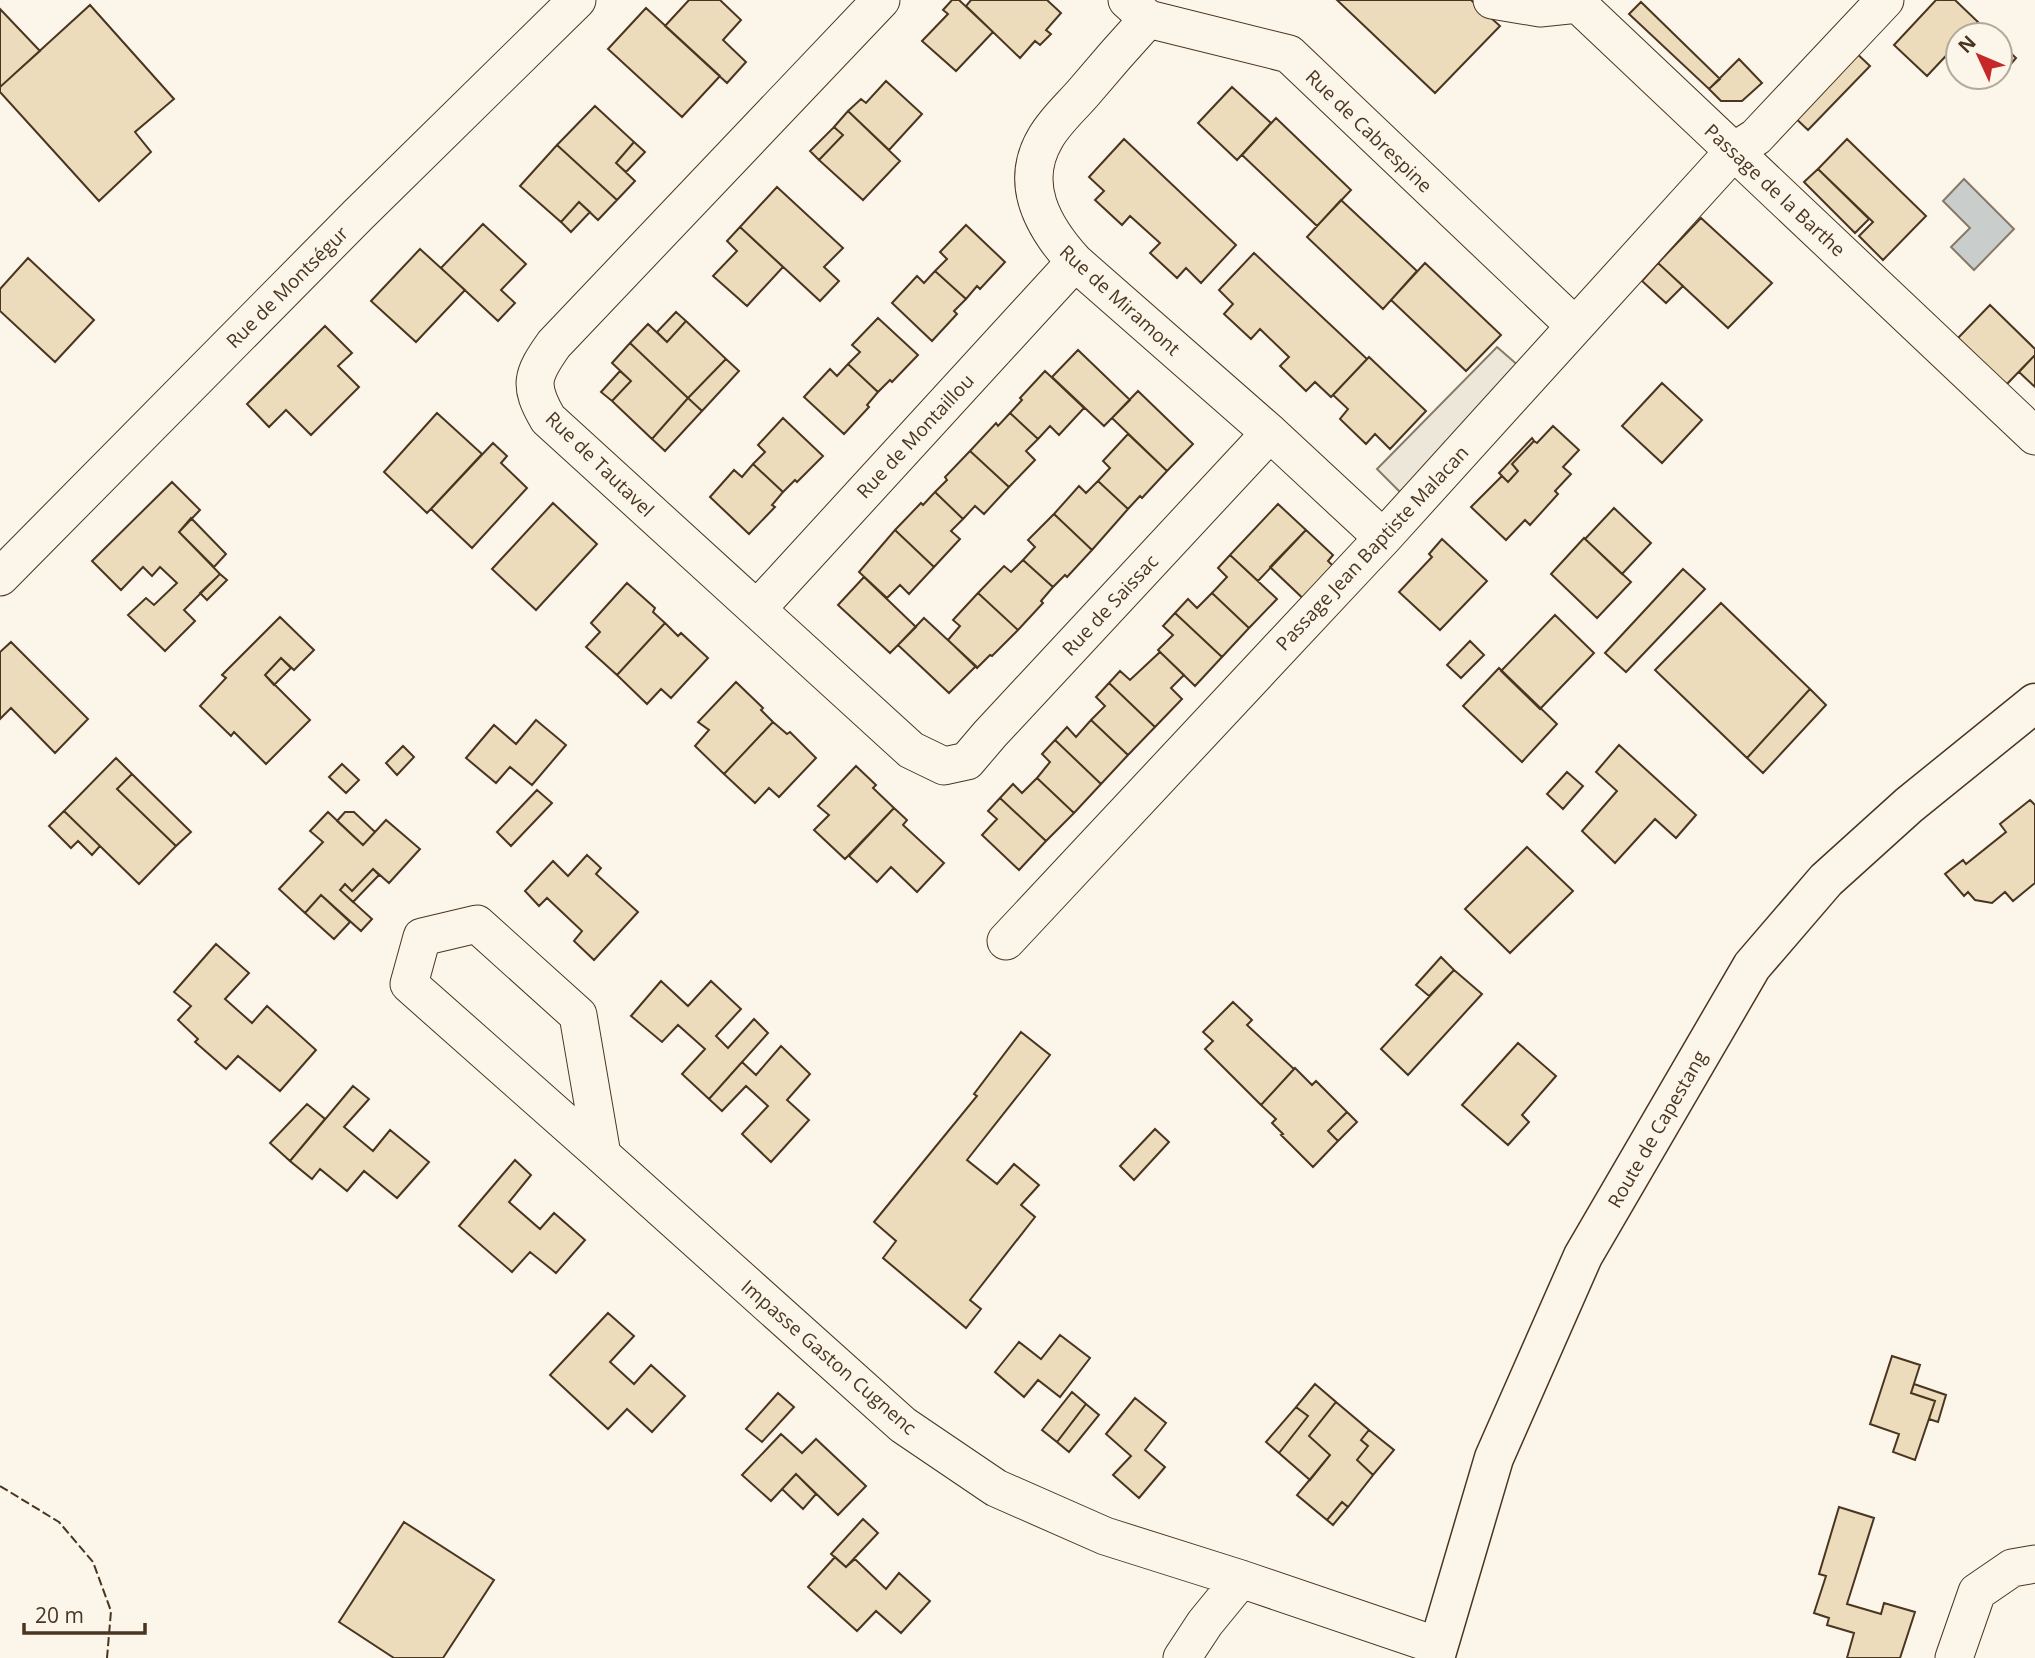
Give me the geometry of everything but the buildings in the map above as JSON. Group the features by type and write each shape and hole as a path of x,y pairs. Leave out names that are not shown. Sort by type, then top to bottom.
{"main road":[{"name":"Route de Capestang","path":"1437,1652 1494,1458 1583,1256 1752,966 1826,880 1909,805 2035,703"}],"street":[{"name":"Rue de Montségur","path":"0,577 358,215 577,0"},
{"name":"Rue de Tautavel","path":"881,0 564,334 537,368 535,397 548,419 911,750 944,766"},
{"name":"Passage de la Barthe","path":"1492,0 1540,8 1578,4 2035,436"},
{"name":"Passage Jean Baptiste Malacan","path":"1006,940 1383,538 1734,151 1756,137 1885,0"},
{"name":"Rue de Miramont","path":"1137,9 1045,138 1036,164 1034,191 1042,217 1056,241 1075,262 1270,433 1383,538"},
{"name":"Rue de Cabrespine","path":"1137,9 1289,54 1575,326"},
{"name":"Rue de Montaillou","path":"757,609 1075,262"},
{"name":"Rue de Saissac","path":"944,766 967,761 1270,433"},
{"name":"Impasse Gaston Cugnenc","path":"602,1155 578,1015 477,924 422,937 409,984 902,1424 996,1488 1105,1536 1241,1579 1437,1652"},
{"path":"1954,1658 1977,1592 2012,1568 2035,1563"},
{"path":"1182,1658 1205,1623 1241,1579"}],"shaded area":[{"path":"1964,179 2014,229 1974,270 1951,247 1970,228 1943,201"},
{"path":"1497,347 1520,367 1401,493 1377,469"}],"fence":[{"path":"0,1486 59,1522 93,1562 111,1611 107,1658"}]}
